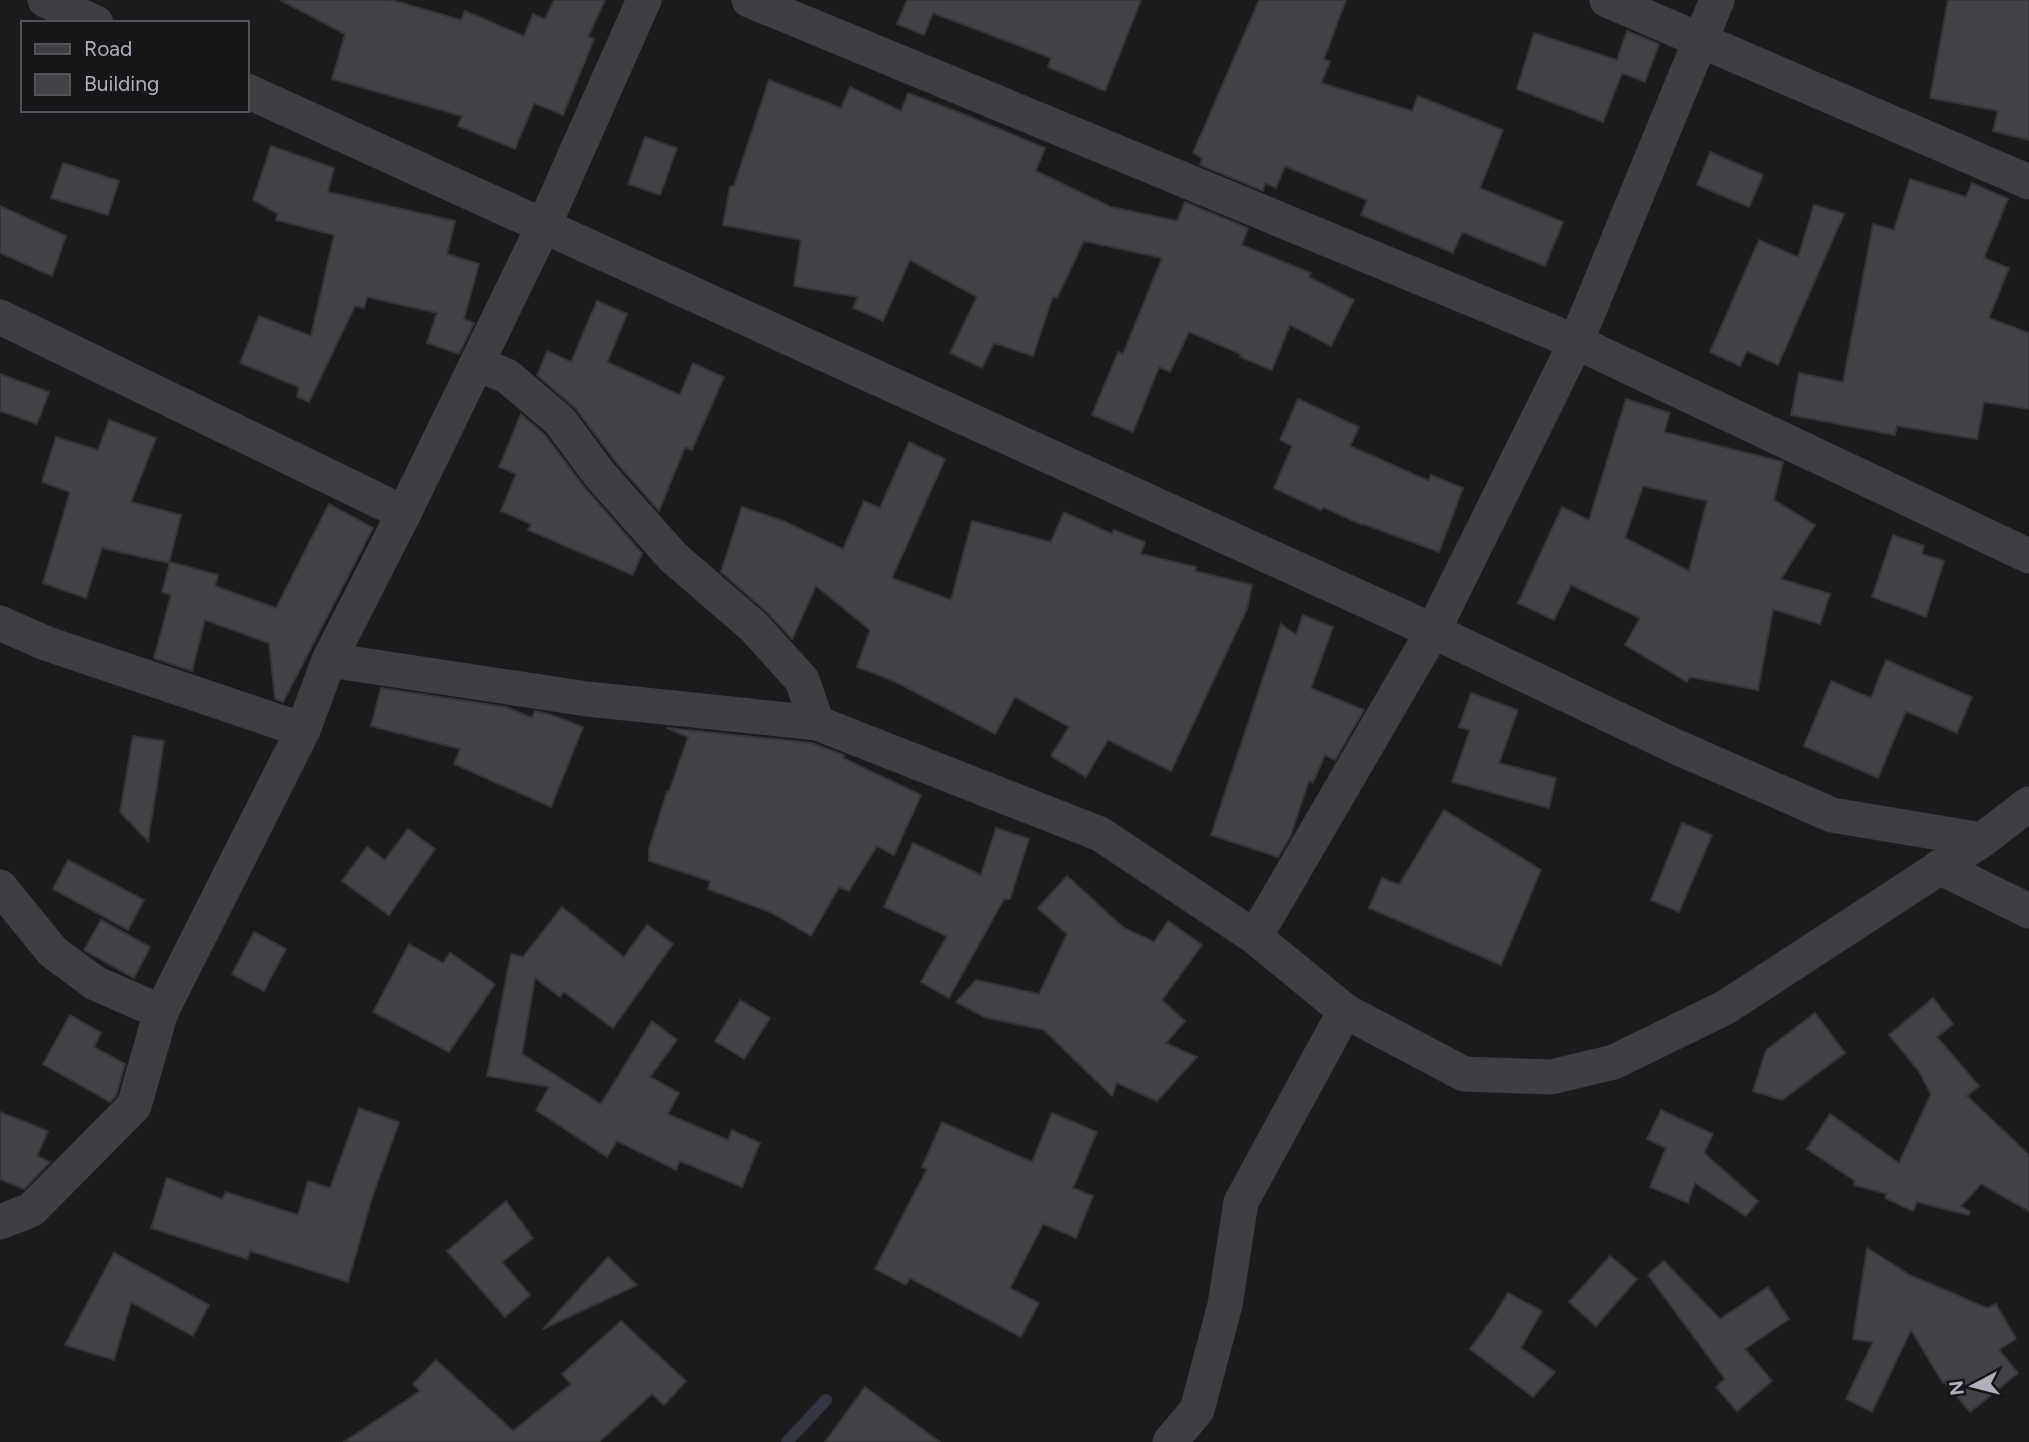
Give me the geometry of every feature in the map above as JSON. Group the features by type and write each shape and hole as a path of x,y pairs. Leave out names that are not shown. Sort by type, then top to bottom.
{"street":[{"path":"45,0 92,21"},
{"path":"0,1222 31,1210 134,1105 161,1012 303,730 329,660 404,513 544,225 644,0"},
{"path":"749,0 1576,342 2029,556"},
{"path":"1607,0 2029,181"},
{"path":"1255,937 1433,631 1576,342 1717,0"},
{"path":"248,91 1433,631 1672,745 1832,815 1982,840"},
{"path":"0,317 404,513"},
{"path":"477,364 507,376 560,421 600,475 673,557 754,627 802,680 817,723"},
{"path":"0,623 45,643 303,730"},
{"path":"0,645 45,643"},
{"path":"329,660 587,699 817,723 1100,834 1255,937 1345,1011 1464,1074 1551,1077 1614,1062 1726,1007 1982,840 2029,804"},
{"path":"1939,867 2029,911"},
{"path":"0,887 53,952 95,983 161,1012"},
{"path":"1170,1442 1197,1410 1225,1305 1241,1202 1345,1011"}],"building":[{"path":"280,0 392,0 461,20 465,11 524,36 533,14 545,19 554,0 605,0 588,37 594,39 563,115 534,103 515,149 458,126 462,116 332,79 345,34"},
{"path":"907,0 1141,0 1105,91 1048,67 1051,58 933,13 924,35 897,24"},
{"path":"1259,0 1346,0 1324,59 1330,62 1321,83 1412,111 1418,96 1503,130 1480,188 1563,222 1545,266 1462,232 1453,253 1361,215 1367,200 1285,166 1276,188 1265,183 1263,191 1200,165 1202,158 1193,153"},
{"path":"1948,0 2029,0 2029,140 1993,131 1998,111 1930,98"},
{"path":"1627,31 1659,44 1645,82 1622,73 1603,122 1517,89 1534,33 1617,60"},
{"path":"769,80 841,108 850,87 901,111 908,93 1045,148 1036,171 1111,207 1177,221 1185,202 1248,228 1242,245 1311,273 1309,277 1354,300 1331,346 1290,325 1272,370 1189,332 1170,372 1159,367 1133,432 1092,415 1118,352 1123,354 1162,258 1084,241 1057,298 1053,296 1033,356 994,343 982,368 950,353 977,297 910,260 883,321 853,308 858,297 794,286 801,240 723,225 730,186 734,186"},
{"path":"645,137 677,148 660,195 628,184"},
{"path":"271,146 334,168 328,192 455,221 447,254 479,264 464,319 474,323 459,354 427,343 437,313 367,297 364,308 355,306 309,402 297,397 299,387 240,363 259,316 311,336 334,235 276,220 278,214 253,200"},
{"path":"1710,152 1763,175 1749,207 1697,185"},
{"path":"63,163 119,181 108,215 51,198"},
{"path":"1910,179 1966,197 1972,183 2008,199 1984,258 2009,268 1989,318 2029,333 2029,409 1984,402 1977,439 1897,426 1895,435 1791,415 1799,373 1843,382 1873,224 1894,230"},
{"path":"1814,205 1844,214 1778,365 1747,351 1740,366 1710,352 1759,240 1798,257"},
{"path":"0,206 66,236 52,276 0,253"},
{"path":"597,301 627,314 607,362 680,395 693,363 724,377 692,450 685,447 659,511 616,462 576,409 537,375 547,351 571,362"},
{"path":"0,374 49,392 37,424 0,411"},
{"path":"1298,399 1359,427 1350,446 1429,481 1431,475 1463,488 1439,552 1362,525 1323,507 1321,510 1274,488 1292,446 1280,440"},
{"path":"1626,399 1670,413 1664,432 1783,462 1774,500 1815,525 1781,579 1830,594 1820,624 1773,609 1758,690 1690,677 1687,682 1625,645 1640,618 1571,585 1554,620 1518,603 1562,507 1589,520","holes":["1643,486 1707,501 1689,571 1625,538"]},
{"path":"521,414 545,435 585,488 642,553 633,575 528,530 531,524 501,511 516,474 499,467"},
{"path":"109,420 156,438 131,502 181,515 169,563 102,548 86,598 43,583 70,492 42,482 56,437 98,450"},
{"path":"909,442 945,459 892,578 951,600 972,521 1051,542 1064,512 1112,534 1114,530 1145,542 1141,554 1196,567 1195,571 1252,585 1247,609 1171,771 1108,740 1086,777 1051,756 1069,727 1015,697 995,734 894,681 857,667 870,630 816,586 792,639 767,612 721,572 742,507 783,521 843,549 864,501 880,508"},
{"path":"329,504 373,528 283,702 275,699 269,643 205,620 192,671 154,658 171,595 162,592 170,562 218,575 215,586 276,608"},
{"path":"1893,535 1924,546 1922,554 1944,561 1926,617 1872,597"},
{"path":"1303,615 1333,627 1311,688 1364,710 1335,760 1325,755 1313,783 1309,781 1290,837 1278,857 1211,835 1281,624 1296,635"},
{"path":"1886,660 1972,697 1957,733 1906,711 1878,778 1804,746 1831,681 1871,698"},
{"path":"381,688 506,707 532,718 535,711 583,727 551,807 454,764 460,749 371,726"},
{"path":"1471,693 1518,710 1499,763 1556,778 1549,808 1452,782 1470,730 1459,727"},
{"path":"667,728 812,743 844,755 843,758 921,795 894,855 877,846 849,891 839,887 811,936 770,912 708,889 710,881 649,861 649,849 667,791 669,792 688,737"},
{"path":"133,736 164,741 148,841 120,812"},
{"path":"1444,810 1541,870 1501,965 1369,908 1382,878 1399,885"},
{"path":"1682,823 1712,835 1679,912 1651,900"},
{"path":"996,828 1029,839 1010,899 1004,899 949,998 921,982 947,936 884,907 913,843 981,875"},
{"path":"408,829 435,849 389,915 342,881 367,847 385,860"},
{"path":"68,860 144,900 128,930 53,889"},
{"path":"1067,876 1124,928 1154,942 1168,921 1202,945 1162,1000 1185,1021 1166,1043 1197,1057 1157,1101 1117,1083 1112,1096 1044,1030 984,1017 956,1002 976,980 1039,994 1067,934 1038,908"},
{"path":"562,907 624,957 647,925 673,944 613,1028 564,992 560,997 535,978 522,1054 601,1104 652,1021 677,1040 650,1077 679,1093 668,1114 728,1140 732,1130 760,1143 742,1187 680,1161 676,1170 617,1141 607,1157 536,1110 549,1087 487,1076 511,954 523,957"},
{"path":"101,920 150,947 134,978 84,950"},
{"path":"254,932 286,949 264,991 232,974"},
{"path":"409,944 443,963 450,953 495,984 449,1052 373,1012"},
{"path":"1933,998 1953,1024 1937,1037 1979,1086 1967,1096 2029,1155 2029,1211 1981,1184 1961,1206 1970,1212 1968,1215 1917,1202 1913,1211 1885,1198 1887,1194 1854,1185 1855,1181 1807,1149 1830,1114 1899,1163 1931,1094 1918,1070 1889,1035"},
{"path":"740,1000 770,1018 744,1059 715,1041"},
{"path":"1815,1013 1845,1053 1782,1100 1753,1091 1766,1050"},
{"path":"70,1015 101,1033 94,1047 125,1064 116,1096 110,1102 43,1064"},
{"path":"359,1108 399,1122 371,1201 348,1282 250,1251 247,1259 151,1228 167,1178 222,1199 226,1192 298,1215 308,1181 330,1188"},
{"path":"1661,1110 1713,1134 1704,1153 1758,1201 1746,1216 1695,1183 1688,1203 1650,1187 1666,1148 1647,1139"},
{"path":"0,1112 48,1131 37,1156 50,1162 24,1189 0,1179"},
{"path":"1052,1113 1097,1132 1073,1188 1093,1196 1076,1238 1043,1224 1010,1288 1039,1303 1021,1337 910,1278 906,1285 875,1269 927,1169 922,1167 942,1122 1032,1162"},
{"path":"506,1201 533,1238 502,1262 530,1295 505,1317 447,1251"},
{"path":"1867,1248 1910,1275 1987,1308 1996,1304 2016,1339 1999,1350 2018,1373 1970,1412 1945,1382 1943,1383 1911,1330 1872,1412 1846,1399 1873,1342 1853,1339"},
{"path":"114,1253 209,1305 193,1336 131,1302 114,1360 65,1345"},
{"path":"1610,1256 1637,1279 1596,1326 1569,1302"},
{"path":"608,1257 637,1285 543,1329"},
{"path":"1664,1261 1720,1319 1768,1287 1789,1319 1745,1349 1772,1381 1737,1411 1716,1387 1725,1379 1648,1275"},
{"path":"1508,1293 1542,1311 1521,1348 1555,1372 1533,1397 1470,1349"},
{"path":"621,1321 686,1381 664,1405 652,1394 599,1442 344,1442 420,1391 413,1384 436,1360 513,1431 571,1384 562,1374"},
{"path":"865,1387 940,1442 825,1442"}],"waterway":[{"path":"787,1442 826,1400"}]}
